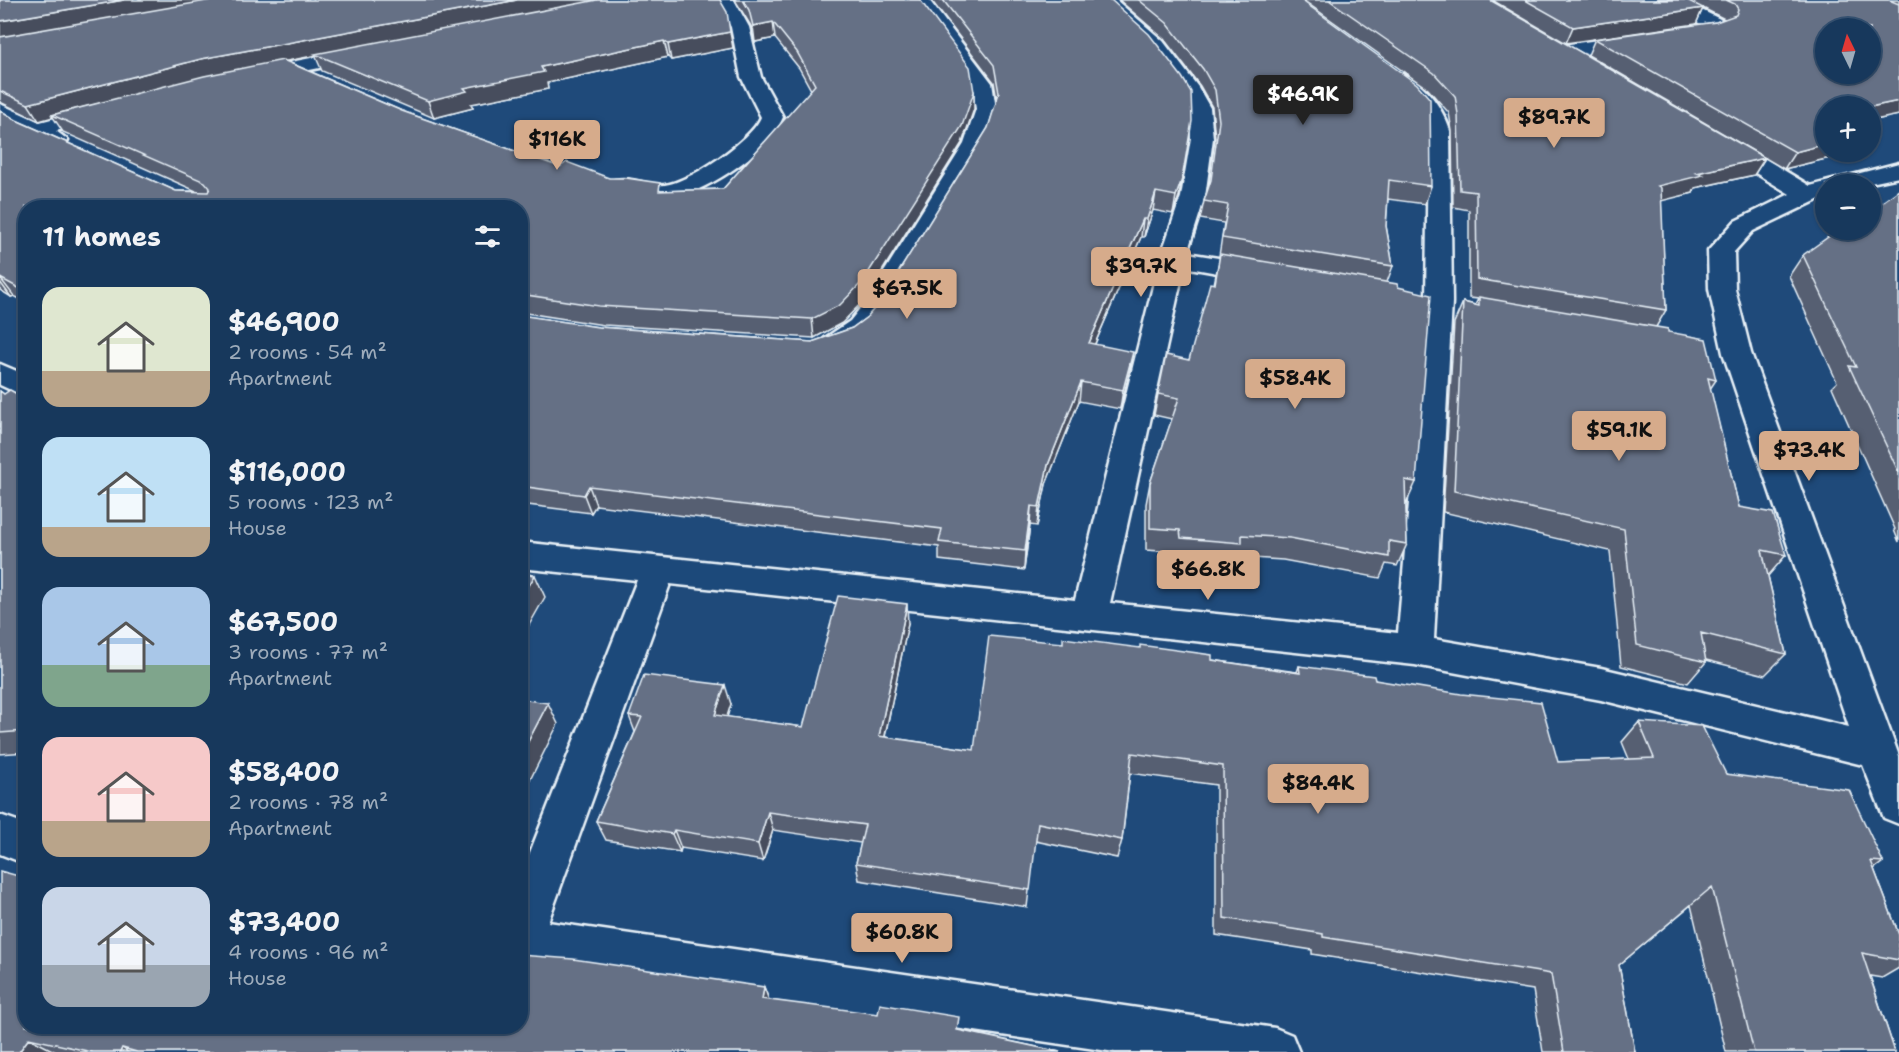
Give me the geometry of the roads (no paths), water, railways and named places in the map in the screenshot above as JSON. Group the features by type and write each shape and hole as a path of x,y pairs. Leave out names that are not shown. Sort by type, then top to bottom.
{"street":[{"path":"599,178 645,190 666,192 688,186 748,148 766,130 772,117 751,77 740,27 725,0"},
{"path":"814,349 839,343 860,327 877,304 975,144 986,109 982,83 920,0"},
{"path":"1089,616 1173,258 1193,197 1202,138 1200,108 1191,91 1156,45 1106,0"},
{"path":"1563,51 1707,30 1719,26 1667,0"},
{"path":"1544,39 1593,68"},
{"path":"242,78 375,52"},
{"path":"1373,61 1420,95 1436,114 1439,131 1439,302 1415,650"},
{"path":"294,68 325,81"},
{"path":"36,130 114,109"},
{"path":"0,110 78,150"},
{"path":"1703,132 1815,190"},
{"path":"1881,174 1899,170"},
{"path":"1815,191 1744,226 1720,251 1726,351 1899,805"},
{"path":"1173,258 1288,277"},
{"path":"528,556 1415,650 1601,684 1877,750"},
{"path":"528,918 659,568"},
{"path":"0,834 18,841"},
{"path":"528,940 1275,1052"}]}
